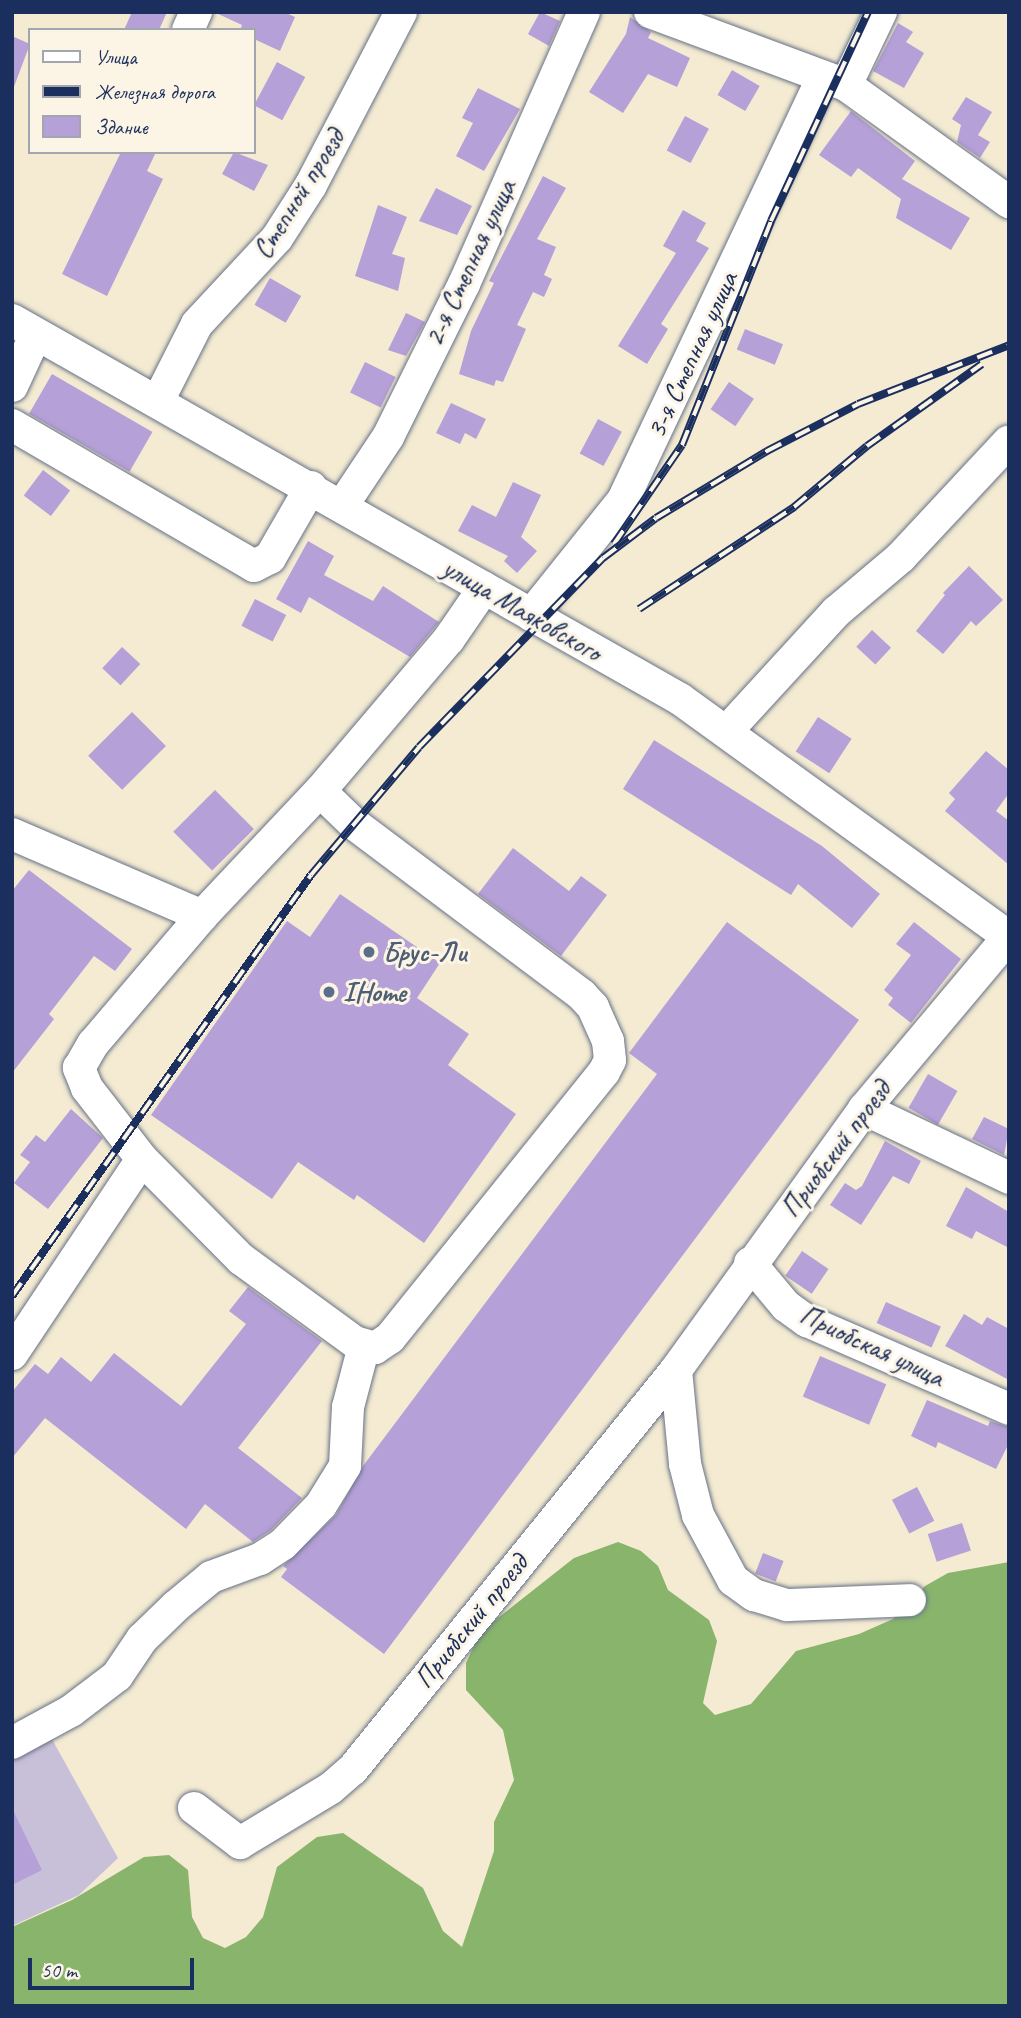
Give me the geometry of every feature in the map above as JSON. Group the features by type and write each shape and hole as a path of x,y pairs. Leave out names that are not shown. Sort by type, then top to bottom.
{"street":[{"path":"189,28 196,12"},
{"name":"Степной проезд","path":"159,400 197,324 245,277 291,217 401,12"},
{"name":"2-я Степная улица","path":"342,506 388,437 464,284 584,12"},
{"path":"650,12 834,81 1009,202"},
{"name":"3-я Степная улица","path":"531,615 623,500 834,81 881,12"},
{"path":"12,386 24,327"},
{"name":"улица Маяковского","path":"24,327 159,400 680,699 1008,936"},
{"path":"12,425 254,566 270,558 311,487"},
{"path":"726,732 836,612 901,557 1009,441"},
{"path":"320,791 354,824 582,995 600,1020 610,1060 390,1338 375,1348 364,1346 241,1259 142,1159 87,1088 79,1068 93,1044 202,916 320,791 449,639 484,588"},
{"path":"12,834 202,916"},
{"name":"Приобский проезд","path":"194,1808 240,1843 331,1788 353,1769 676,1370 750,1263 864,1109 1008,936"},
{"path":"864,1109 1009,1178"},
{"path":"12,1354 142,1159"},
{"name":"Приобская улица","path":"750,1263 786,1306 807,1321 1009,1409"},
{"path":"12,1743 71,1711 117,1676 142,1639 176,1606 211,1577 260,1559 283,1544 321,1505 345,1466 348,1407 364,1346"},
{"path":"676,1370 685,1464 698,1515 733,1580 754,1595 787,1605 910,1600"}],"shaded area":[{"path":"38,1714 118,1858 79,1895 12,1926 12,1728"}],"green space":[{"path":"618,1542 641,1551 658,1566 668,1590 709,1620 717,1641 703,1703 715,1715 751,1704 796,1651 859,1634 893,1619 925,1586 948,1573 1009,1562 1009,2006 12,2006 12,1927 72,1900 144,1857 169,1855 188,1870 192,1917 203,1938 225,1948 246,1937 263,1917 277,1867 317,1837 343,1833 423,1888 443,1931 462,1947 494,1851 494,1822 514,1780 503,1730 466,1690 466,1663 477,1639 494,1621 574,1558"}],"building":[{"path":"132,12 167,12 160,28 125,28"},
{"path":"214,12 284,12 295,17 280,51 256,40 256,28 241,28 242,25"},
{"path":"540,12 560,21 549,46 528,34"},
{"path":"630,17 651,32 648,38 690,58 677,87 648,74 623,113 589,92 626,34"},
{"path":"898,23 913,32 906,42 924,53 904,88 873,71"},
{"path":"12,36 28,43 28,49 12,92"},
{"path":"277,62 305,77 282,120 256,106"},
{"path":"732,70 760,86 745,111 718,95"},
{"path":"478,88 520,109 484,171 456,156 473,123 462,118"},
{"path":"966,97 992,112 978,135 990,142 980,158 957,142 961,125 952,119"},
{"path":"851,111 915,161 902,179 970,218 951,250 896,218 901,199 858,168 851,177 819,155"},
{"path":"685,116 709,129 691,163 667,150"},
{"path":"120,154 155,154 147,171 163,179 107,296 62,274"},
{"path":"233,154 268,165 254,191 222,174"},
{"path":"543,176 566,188 537,239 556,247 544,275 552,279 544,297 533,292 517,325 526,329 503,382 496,380 494,386 459,374 471,331 494,283 489,281"},
{"path":"436,188 472,206 457,235 419,221"},
{"path":"378,205 407,217 392,254 405,258 398,291 355,276"},
{"path":"683,210 706,223 696,241 709,248 661,324 668,329 647,364 618,346 676,253 663,246"},
{"path":"270,278 301,296 286,323 254,305"},
{"path":"406,313 425,322 406,356 388,350"},
{"path":"745,329 783,344 775,365 737,349"},
{"path":"365,362 396,377 381,407 350,393"},
{"path":"52,374 152,432 129,472 29,414"},
{"path":"729,382 754,399 735,426 711,409"},
{"path":"451,403 486,419 476,439 465,433 460,444 436,433"},
{"path":"598,419 622,432 604,466 580,453"},
{"path":"43,470 70,490 51,516 24,496"},
{"path":"513,482 541,495 521,537 537,551 517,573 504,561 508,556 458,531 472,505 496,517"},
{"path":"308,541 334,556 324,575 373,601 383,586 439,622 410,657 309,597 301,613 276,599"},
{"path":"969,566 1003,600 976,626 971,621 943,654 916,631 945,595 943,593"},
{"path":"255,599 286,615 273,642 241,626"},
{"path":"872,630 891,648 875,665 856,647"},
{"path":"122,647 140,664 121,685 102,668"},
{"path":"132,712 166,746 122,790 88,756"},
{"path":"818,717 852,739 829,773 796,751"},
{"path":"654,740 822,846 880,894 852,928 798,884 791,895 623,789"},
{"path":"986,751 1009,770 1009,793 996,811 1009,821 1009,865 945,811 955,799 949,793"},
{"path":"215,790 254,829 212,871 173,832"},
{"path":"513,848 569,891 581,876 607,895 561,956 478,894"},
{"path":"29,870 132,949 115,971 94,956 49,1014 54,1019 12,1073 12,891"},
{"path":"340,894 440,963 417,998 469,1034 448,1065 516,1114 424,1243 357,1195 354,1200 298,1162 272,1199 151,1115 287,921 310,937"},
{"path":"727,922 859,1020 384,1654 281,1577 287,1569 283,1566 336,1515 363,1466 657,1074 629,1053"},
{"path":"914,922 961,959 911,1023 888,1005 893,998 884,990 911,955 896,944"},
{"path":"928,1074 957,1091 938,1125 908,1108"},
{"path":"71,1109 103,1138 48,1209 14,1183 30,1162 20,1155 36,1135 45,1142"},
{"path":"984,1117 1009,1129 1004,1155 972,1139"},
{"path":"885,1141 921,1161 909,1184 893,1176 861,1225 830,1205 845,1183 856,1190 862,1186"},
{"path":"966,1187 1009,1212 1009,1248 976,1231 972,1239 946,1226"},
{"path":"802,1251 829,1269 812,1294 785,1276"},
{"path":"248,1287 322,1341 238,1448 302,1498 271,1530 253,1542 205,1504 186,1529 45,1418 12,1458 12,1392 35,1364 48,1374 61,1357 91,1382 114,1353 181,1406 246,1324 229,1311"},
{"path":"886,1302 941,1326 931,1347 877,1323"},
{"path":"964,1314 982,1325 987,1317 1009,1329 1009,1380 945,1346"},
{"path":"820,1356 886,1384 869,1425 803,1397"},
{"path":"927,1400 988,1426 990,1421 1009,1427 1009,1443 996,1469 938,1442 936,1448 911,1436"},
{"path":"917,1487 934,1521 909,1534 892,1500"},
{"path":"962,1523 971,1551 937,1562 928,1534"},
{"path":"763,1553 784,1561 776,1581 755,1574"},
{"path":"12,1808 42,1870 12,1885"}],"railway":[{"path":"614,544 682,445 771,221 868,12"},
{"path":"12,1296 311,875 419,747 603,558 656,518 767,451 858,404 1009,345"},
{"path":"639,609 794,507 867,446 982,364"}],"place":[{"name":"Брус-Ли","path":"369,952"},
{"name":"IHome","path":"329,992"}]}
